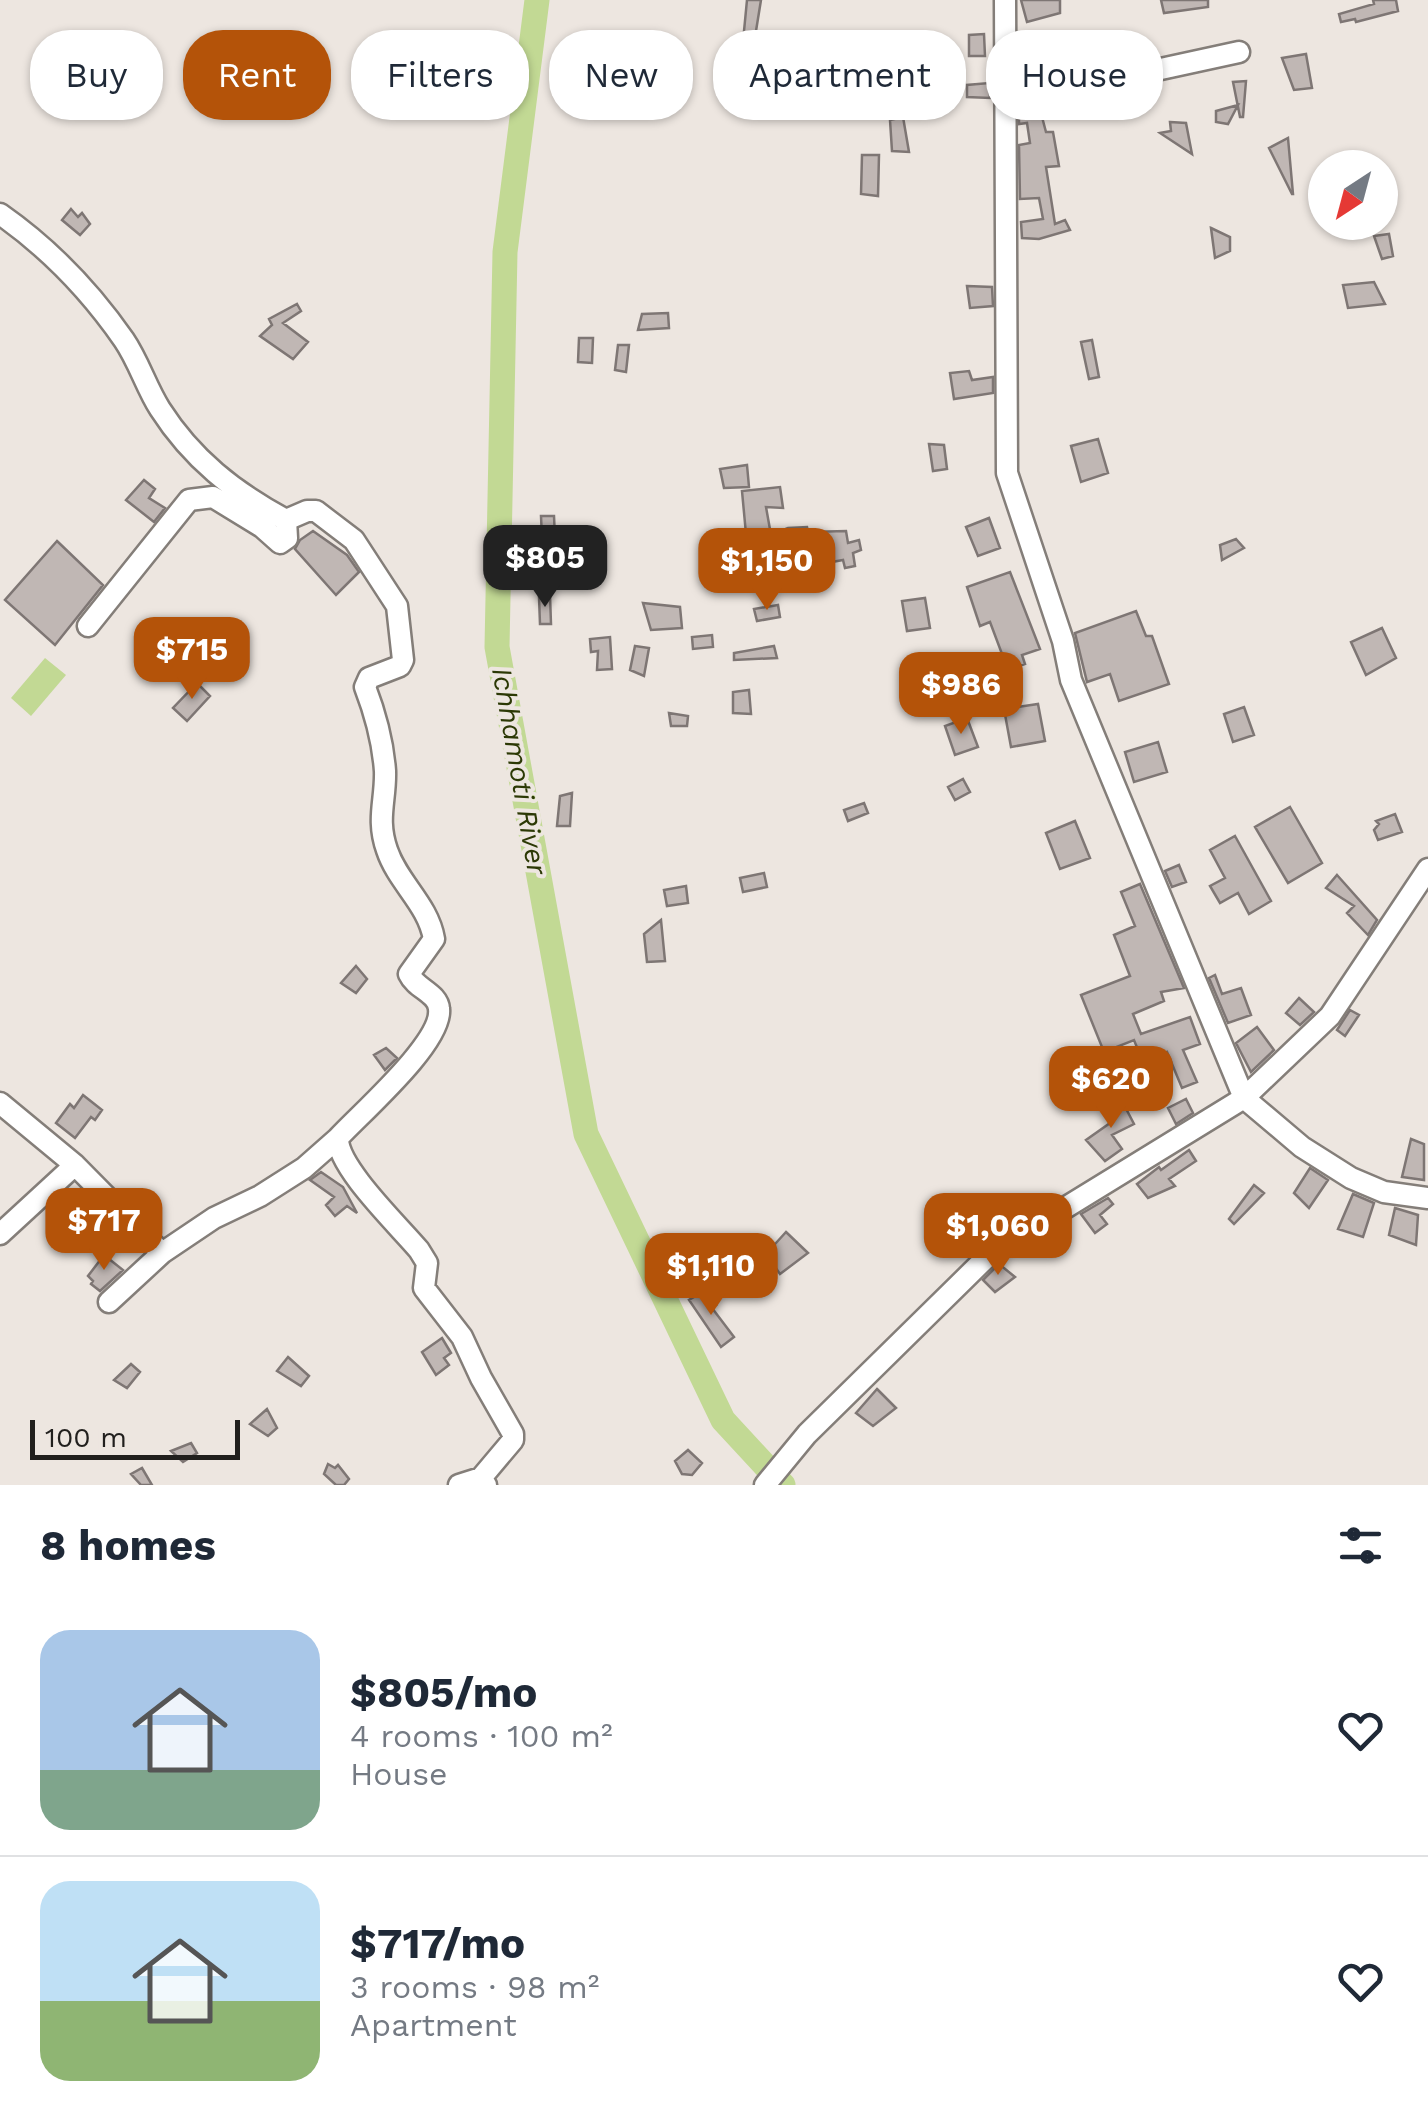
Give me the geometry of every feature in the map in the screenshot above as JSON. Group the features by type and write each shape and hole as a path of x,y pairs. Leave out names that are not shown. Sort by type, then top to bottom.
{"street":[{"path":"1005,0 1006,30"},
{"path":"1163,69 1239,52"},
{"path":"1007,120 1007,473 1063,641 1071,680 1244,1098 1302,1146 1351,1178 1384,1192 1428,1198"},
{"path":"0,214 46,249 101,308 138,364 159,408 202,463 242,496 286,520"},
{"path":"88,626 189,500 213,497 262,527 280,543 287,538 286,520"},
{"path":"109,1302 162,1252 304,1168 415,1060 438,1023 440,1006 435,997 412,981 409,974 434,940 430,918 387,850 380,813 385,772 378,722 366,687 369,678 400,666 404,660 397,606 354,540 316,512 307,511 286,520"},
{"path":"766,1485 807,1434 990,1254 1244,1098 1330,1016 1428,869"},
{"path":"0,1103 75,1165 162,1252"},
{"path":"338,1138 338,1148 350,1168 427,1263 424,1288 462,1337 513,1434 484,1482 458,1485"},
{"path":"0,1234 75,1165"}],"shaded area":[{"path":"45,658 66,675 31,716 11,698"}],"building":[{"path":"747,0 761,0 756,30 744,30"},
{"path":"1021,0 1060,0 1060,13 1027,22"},
{"path":"1161,0 1208,0 1208,7 1164,13"},
{"path":"1373,0 1396,0 1398,11 1341,22 1339,14 1374,4"},
{"path":"984,34 985,56 969,56 969,35"},
{"path":"1306,54 1312,88 1294,90 1282,58"},
{"path":"1246,81 1243,117 1240,117 1233,82"},
{"path":"986,83 986,98 967,97 967,85"},
{"path":"1238,105 1228,124 1216,122 1216,111"},
{"path":"890,120 904,120 909,152 892,151"},
{"path":"1019,120 1043,120 1046,132 1053,132 1059,166 1046,167 1055,224 1065,220 1070,230 1039,239 1022,238 1021,222 1043,219 1039,198 1020,199 1019,145 1030,143 1027,123 1019,124"},
{"path":"1170,122 1186,123 1192,154 1160,133 1171,131"},
{"path":"1288,138 1293,194 1269,148"},
{"path":"862,155 879,155 878,196 861,194"},
{"path":"71,209 78,217 82,213 90,224 80,235 62,220"},
{"path":"1211,228 1230,237 1230,251 1215,258"},
{"path":"1375,240 1390,240 1393,256 1382,259"},
{"path":"1374,282 1385,304 1348,308 1343,285"},
{"path":"967,286 992,287 993,306 970,308"},
{"path":"297,304 301,311 283,323 308,342 293,359 260,336 272,325 269,319"},
{"path":"668,313 669,328 638,330 642,314"},
{"path":"579,338 593,338 592,363 578,362"},
{"path":"1092,340 1099,377 1089,379 1081,342"},
{"path":"618,345 629,345 626,372 615,370"},
{"path":"969,371 972,380 993,377 993,393 954,399 950,373"},
{"path":"1098,439 1108,473 1081,482 1071,446"},
{"path":"929,444 944,445 947,469 933,471"},
{"path":"747,465 749,487 724,488 720,469"},
{"path":"144,480 155,489 149,498 165,508 154,522 126,500"},
{"path":"780,487 783,508 766,507 771,535 788,528 846,531 848,543 859,540 861,550 853,553 855,566 845,568 843,560 821,564 818,548 786,553 785,543 716,548 714,536 746,534 742,491"},
{"path":"541,516 554,516 555,538 542,539"},
{"path":"989,518 1000,548 978,556 966,527"},
{"path":"313,531 347,555 359,572 336,595 295,549"},
{"path":"1236,539 1244,548 1222,560 1220,545"},
{"path":"57,541 103,585 55,645 5,600"},
{"path":"1010,572 1040,649 1022,655 1025,664 1008,670 990,622 980,626 967,587"},
{"path":"550,595 551,624 540,624 539,597"},
{"path":"925,598 930,628 907,631 902,601"},
{"path":"643,603 680,607 682,628 651,630"},
{"path":"778,605 780,617 757,621 754,609"},
{"path":"1136,611 1146,636 1152,636 1169,684 1119,701 1110,674 1087,682 1075,633"},
{"path":"1382,628 1396,658 1366,675 1351,642"},
{"path":"712,635 713,647 693,649 692,637"},
{"path":"610,637 612,669 597,670 598,651 591,652 590,639"},
{"path":"635,646 649,648 644,676 630,670"},
{"path":"774,646 777,658 734,660 734,653"},
{"path":"955,660 958,684 926,688 923,664"},
{"path":"197,683 210,696 187,721 173,708"},
{"path":"749,690 751,714 733,713 733,692"},
{"path":"1038,704 1045,741 1011,747 1004,709"},
{"path":"1244,707 1254,735 1233,742 1224,714"},
{"path":"669,713 688,716 687,726 671,726"},
{"path":"967,718 978,747 955,755 945,726"},
{"path":"1158,742 1167,772 1134,782 1125,752"},
{"path":"963,779 970,792 955,800 948,787"},
{"path":"572,793 570,826 557,826 560,796"},
{"path":"864,803 868,813 848,821 844,810"},
{"path":"1290,807 1322,863 1288,883 1255,827"},
{"path":"1395,814 1402,832 1378,840 1376,821"},
{"path":"1075,821 1090,858 1060,869 1046,833"},
{"path":"1235,836 1271,901 1249,914 1238,893 1220,903 1210,886 1225,878 1210,850"},
{"path":"1179,865 1186,882 1172,887 1165,871"},
{"path":"764,873 767,887 743,892 740,878"},
{"path":"1337,875 1377,920 1368,935 1347,913 1354,906 1326,888"},
{"path":"1140,884 1184,988 1161,992 1164,1001 1133,1014 1141,1034 1190,1017 1200,1044 1183,1050 1197,1082 1182,1088 1167,1052 1143,1062 1134,1040 1104,1052 1081,995 1130,976 1114,935 1135,926 1121,892"},
{"path":"686,886 688,903 667,906 664,890"},
{"path":"661,920 665,961 647,962 644,934"},
{"path":"356,966 367,979 356,993 341,983"},
{"path":"1215,975 1222,994 1241,988 1251,1015 1228,1023 1209,978"},
{"path":"1299,998 1314,1012 1300,1025 1286,1013"},
{"path":"1350,1010 1359,1015 1345,1036 1337,1030"},
{"path":"1257,1027 1274,1050 1251,1072 1236,1043"},
{"path":"386,1048 397,1058 385,1070 374,1055"},
{"path":"83,1095 102,1110 95,1120 91,1117 75,1138 56,1123 70,1104 74,1108"},
{"path":"1186,1099 1193,1113 1176,1124 1168,1108"},
{"path":"1122,1101 1134,1124 1112,1135 1122,1149 1105,1161 1086,1140 1110,1123 1104,1110"},
{"path":"1411,1139 1424,1144 1424,1180 1402,1177"},
{"path":"1189,1150 1196,1161 1169,1179 1175,1186 1148,1198 1137,1184"},
{"path":"1310,1168 1328,1180 1309,1208 1294,1193"},
{"path":"321,1172 343,1187 357,1213 347,1206 335,1216 326,1205 334,1197 310,1180"},
{"path":"1254,1185 1264,1193 1234,1224 1229,1219"},
{"path":"1353,1194 1374,1203 1363,1237 1338,1229"},
{"path":"1108,1198 1113,1204 1100,1215 1107,1224 1095,1233 1081,1214"},
{"path":"1395,1208 1418,1215 1416,1245 1389,1235"},
{"path":"993,1217 1000,1231 986,1240 972,1228"},
{"path":"786,1232 808,1253 780,1274 766,1254"},
{"path":"1051,1232 1062,1241 1053,1252 1038,1241"},
{"path":"104,1255 123,1270 100,1291 88,1276"},
{"path":"999,1264 1015,1277 995,1292 983,1280"},
{"path":"704,1291 734,1337 721,1347 689,1300"},
{"path":"442,1338 451,1353 444,1358 449,1365 436,1375 422,1352"},
{"path":"288,1357 309,1376 301,1386 277,1371"},
{"path":"131,1364 140,1372 127,1388 114,1380"},
{"path":"877,1389 896,1408 873,1426 856,1413"},
{"path":"267,1409 277,1428 268,1436 250,1424"},
{"path":"191,1443 197,1453 183,1462 171,1451"},
{"path":"688,1450 702,1463 692,1475 682,1474 675,1461"},
{"path":"328,1464 335,1468 338,1465 349,1479 344,1485 336,1485 324,1474"},
{"path":"142,1468 152,1485 141,1485 131,1474"}],"waterway":[{"name":"Ichhamoti River","path":"537,0 505,252 497,647 586,1134 723,1420 783,1485"}]}
